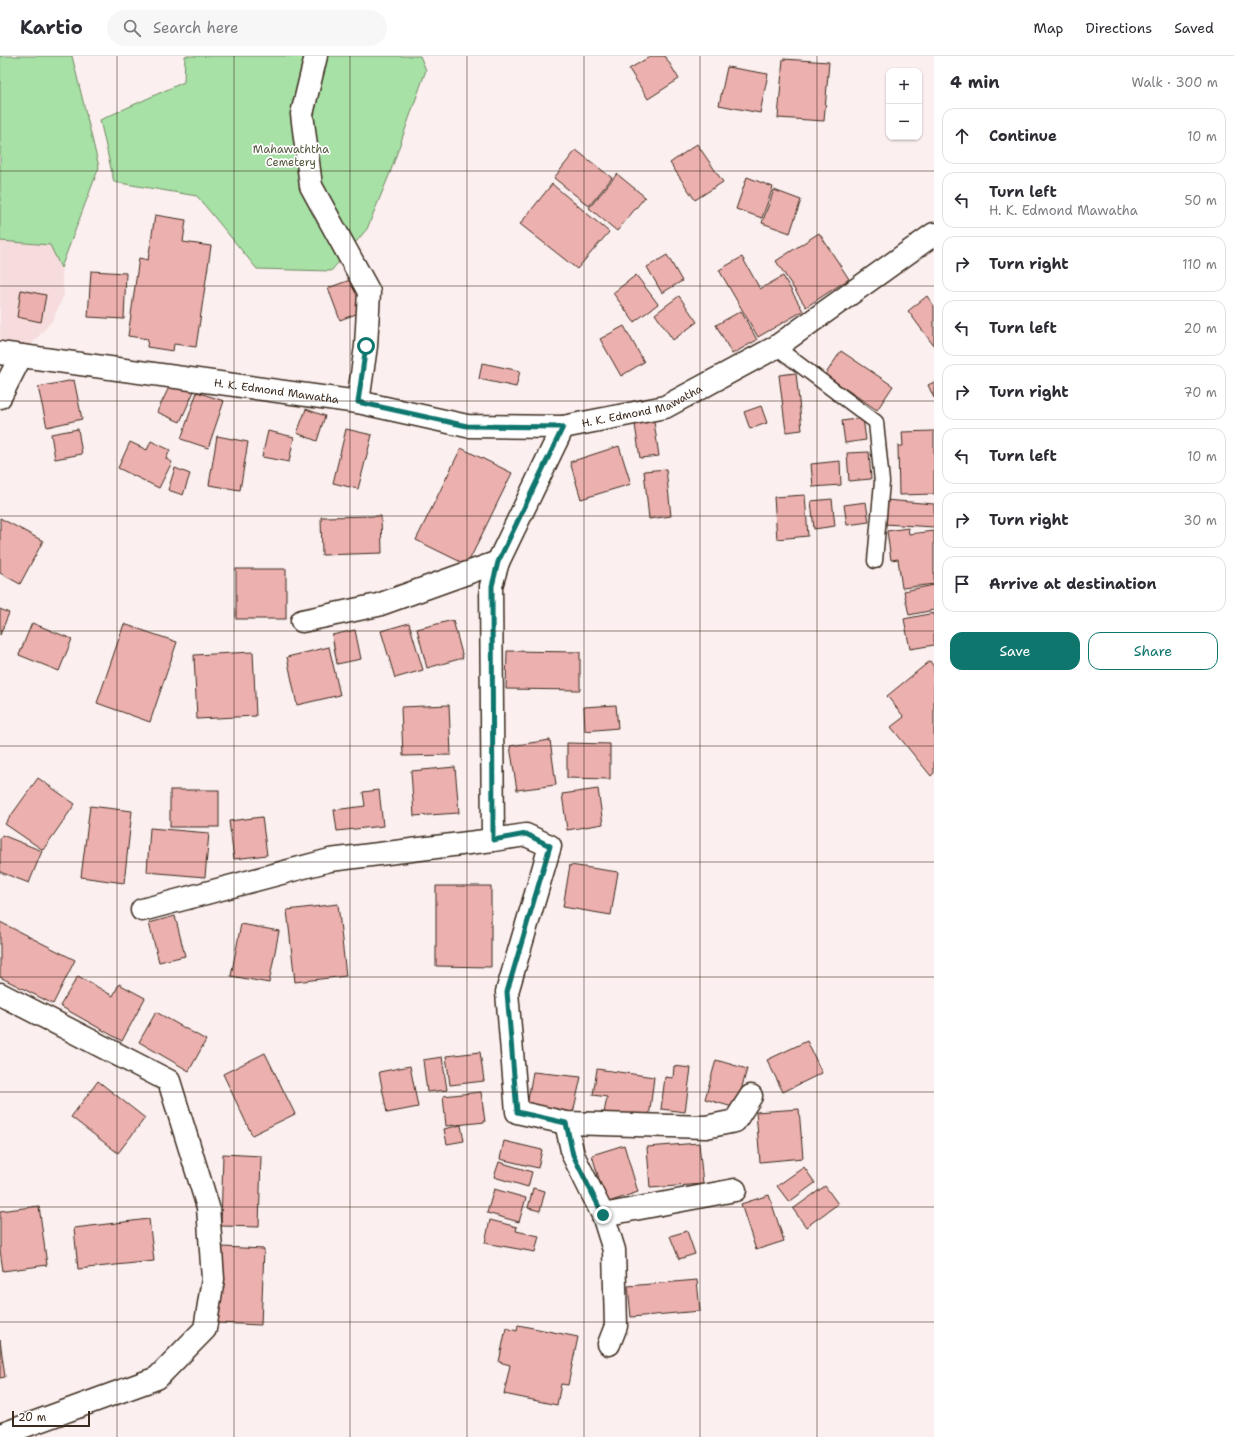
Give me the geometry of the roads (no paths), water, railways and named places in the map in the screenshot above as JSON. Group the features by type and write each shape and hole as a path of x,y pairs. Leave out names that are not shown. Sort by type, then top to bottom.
{"street":[{"path":"316,56 302,114 311,186 369,292 366,346 358,402"},
{"name":"H. K. Edmond Mawatha","path":"10,355 358,402 467,426 563,427 666,406 776,347 934,235"},
{"path":"0,397 10,355"},
{"path":"493,840 492,586 498,562 563,427"},
{"path":"302,621 378,605 498,562"},
{"path":"142,910 330,860 493,840 526,834 550,846 507,992 517,1112 566,1123 706,1127 735,1121 752,1096"},
{"path":"0,994 169,1080 208,1206 213,1279 205,1329 157,1378 0,1435"},
{"path":"566,1123 573,1155 603,1215 614,1250 616,1326 609,1344"},
{"path":"603,1215 735,1190"}],"lane":[{"path":"776,347 876,422 882,482 875,561"}],"park label":[{"name":"Mahawaththa Cemetery","path":"291,155"}]}
